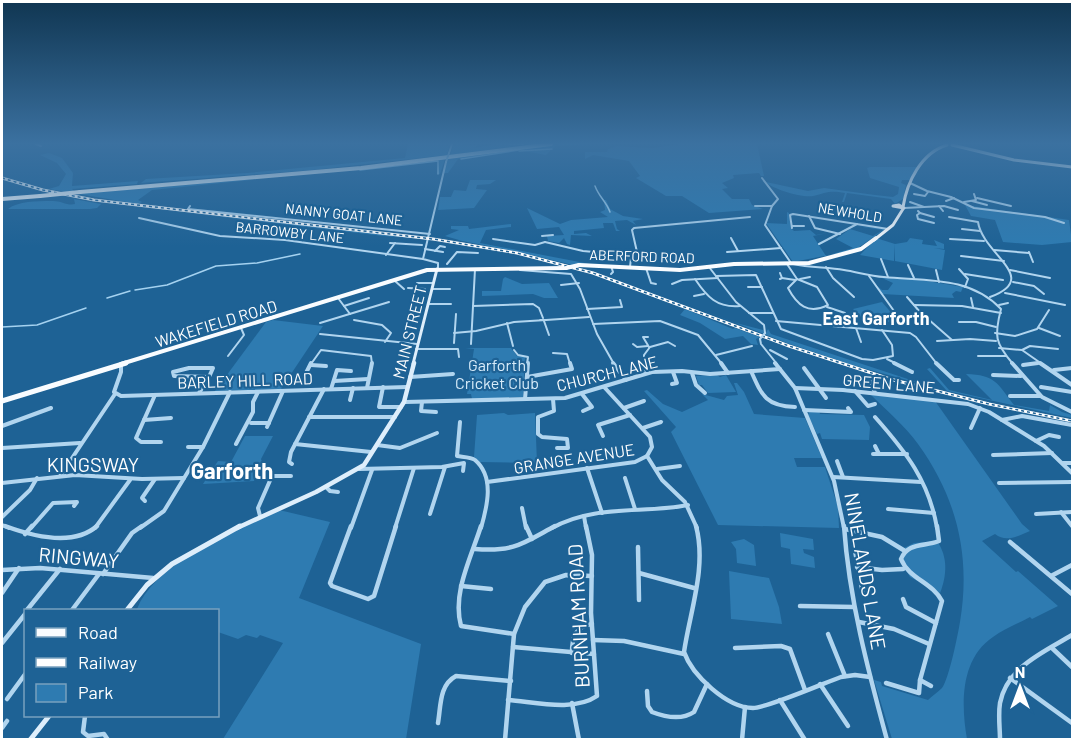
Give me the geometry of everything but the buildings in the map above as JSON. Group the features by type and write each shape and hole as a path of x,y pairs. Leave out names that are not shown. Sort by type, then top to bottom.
{"highway":[{"path":"2,198 222,179"},
{"path":"2,198 237,179"}],"main road":[{"name":"ABERFORD ROAD","path":"438,266 516,270 566,268 579,265 687,270 734,264 809,263 858,250 888,229 898,220 913,179"},
{"path":"903,208 895,207 903,208"},
{"name":"WAKEFIELD ROAD","path":"2,401 438,266"},
{"name":"MAIN STREET","path":"358,470 373,452 403,404 428,304 429,289 438,266"},
{"path":"128,609 153,578 197,549 260,516 358,470"},
{"path":"30,740 48,717"}],"street":[{"path":"423,259 442,179"},
{"path":"762,179 777,198 765,224 791,264 797,280"},
{"path":"910,183 929,192 947,195 977,209 1043,217 1064,223"},
{"path":"914,194 925,196 929,192"},
{"path":"947,195 953,194"},
{"path":"974,194 977,198"},
{"path":"946,201 954,198"},
{"path":"972,201 977,198 998,200 1010,207"},
{"path":"963,202 972,201 989,205"},
{"path":"910,202 924,207"},
{"path":"916,210 931,203 956,208"},
{"name":"NANNY GOAT LANE","path":"190,206 188,208 190,210 237,212 430,234"},
{"path":"755,206 772,206"},
{"path":"939,206 943,211"},
{"path":"903,208 934,217"},
{"path":"920,213 917,215 920,220 934,223"},
{"name":"NEWHOLD","path":"812,225 792,227 791,214 888,229"},
{"name":"NEWHOLD","path":"809,216 812,225 817,229 840,234"},
{"path":"498,235 494,239 533,245 544,242 562,243 583,251 630,257 637,252 632,230 634,228 750,217"},
{"path":"949,217 980,222 980,231 985,241 1004,261 1009,270 1013,282 1012,287 1005,293 988,297"},
{"name":"BARROWBY LANE","path":"139,218 220,236 285,240 423,259 438,266 449,265 457,251 477,254"},
{"path":"819,244 859,224"},
{"path":"962,229 980,231"},
{"path":"544,242 543,236 554,235"},
{"path":"517,242 520,238"},
{"path":"731,238 738,251"},
{"path":"950,239 985,241"},
{"path":"962,240 966,244"},
{"path":"390,243 420,244"},
{"path":"386,255 395,243"},
{"path":"425,249 435,251 443,250 440,246 435,251"},
{"path":"727,252 781,248"},
{"path":"994,250 1029,253 1033,262"},
{"path":"960,256 978,262 1004,261"},
{"path":"630,257 630,267"},
{"path":"880,260 889,277"},
{"path":"809,263 815,266"},
{"path":"791,264 826,267 869,276 914,278 939,282 965,287 988,297 998,305 1002,314 995,333 999,348 1040,396 1072,412"},
{"path":"908,265 914,278"},
{"path":"611,266 611,274"},
{"path":"709,267 740,306 749,313 773,314"},
{"path":"826,267 833,278 854,297"},
{"path":"645,268 651,283 656,284"},
{"path":"471,344 475,269"},
{"path":"959,269 968,279 965,287"},
{"path":"516,270 572,274 579,283 589,317 626,380"},
{"path":"936,270 939,282"},
{"path":"1009,270 1050,278"},
{"path":"418,273 416,285 433,283"},
{"path":"780,273 781,278 797,280 817,287 828,304 826,306"},
{"path":"672,284 680,280 753,274 757,276 781,329 871,360 887,359 893,356 894,351 882,330"},
{"path":"965,274 1004,280"},
{"path":"869,276 904,325"},
{"path":"810,277 797,280 788,288 798,305 808,309 826,306 845,313"},
{"path":"695,279 704,294 723,307 740,306"},
{"path":"395,281 404,289"},
{"path":"1013,282 1034,286 1044,294"},
{"path":"561,285 579,283"},
{"path":"748,287 762,287"},
{"path":"408,288 450,289"},
{"path":"1005,293 1011,297 1065,305"},
{"path":"694,296 704,294"},
{"path":"907,297 952,340"},
{"path":"339,298 350,314"},
{"path":"344,306 369,298"},
{"path":"971,298 973,308"},
{"path":"587,309 622,307 620,300"},
{"path":"320,323 389,302"},
{"path":"998,305 1008,303"},
{"path":"428,304 452,304"},
{"path":"473,306 533,304 539,308 549,335"},
{"path":"914,305 973,308 1002,314"},
{"path":"1039,328 1040,321 1049,310"},
{"name":"NINELANDS LANE","path":"749,313 764,325 765,333 759,341 795,388 833,477 845,529 846,551 870,677 887,740"},
{"path":"454,343 456,314"},
{"path":"898,318 925,316"},
{"path":"454,333 472,332 507,323 589,317"},
{"path":"354,320 385,327 391,333 385,342"},
{"path":"593,324 659,320 698,335 728,373"},
{"path":"776,321 911,333 954,380 959,380"},
{"path":"781,329 791,322"},
{"path":"959,322 976,322 996,327"},
{"path":"507,323 513,348 518,355 528,357 525,399"},
{"path":"228,357 243,336 240,328"},
{"path":"856,328 861,342"},
{"path":"995,333 1015,336 1039,328 1060,336"},
{"path":"320,334 459,350 459,357"},
{"path":"643,337 648,347"},
{"path":"937,341 996,341"},
{"path":"633,344 637,347 648,347 668,342 675,346"},
{"path":"716,355 752,346"},
{"path":"999,348 1022,350 1030,346 1058,349"},
{"path":"647,372 641,360 648,347"},
{"path":"306,373 318,352 323,350 371,356 374,358 367,388"},
{"path":"1022,350 1072,385"},
{"path":"768,351 787,359"},
{"path":"527,377 572,369 567,354 554,353"},
{"path":"770,357 779,355"},
{"path":"978,356 1006,356"},
{"path":"887,359 912,372"},
{"path":"1023,365 1038,363"},
{"path":"60,476 115,394 121,364"},
{"path":"311,365 326,366"},
{"path":"934,366 941,367"},
{"path":"199,393 214,370 213,368 189,368 172,373 174,376 209,377"},
{"path":"804,368 804,371 812,376 822,389 826,398"},
{"path":"1053,371 1072,368"},
{"name":"CHURCH LANE","path":"403,404 422,401 553,399 605,388 647,372 728,373 780,369"},
{"path":"331,389 336,370 351,371"},
{"path":"672,384 677,383 673,371"},
{"path":"751,371 767,401 781,407 795,407"},
{"path":"692,372 696,385 705,393"},
{"path":"346,380 347,374"},
{"path":"409,377 453,374"},
{"path":"993,375 1022,376"},
{"path":"334,381 369,379"},
{"path":"868,380 875,393"},
{"path":"383,387 378,407 403,404"},
{"name":"BARLEY HILL ROAD","path":"115,394 155,395 407,387"},
{"path":"1041,387 1072,392"},
{"path":"350,400 353,388"},
{"name":"GRANGE AVENUE","path":"487,483 638,461 647,456 652,443 643,428 605,388"},
{"name":"GREEN LANE","path":"795,388 855,391 959,402 980,408 1053,453 1072,473"},
{"path":"292,464 289,458 324,389"},
{"path":"251,423 268,425 283,390"},
{"path":"236,444 254,412 253,402 258,391"},
{"path":"855,391 868,406 875,404"},
{"path":"73,609 134,531 162,513 203,447 230,392"},
{"path":"582,394 592,407 583,411"},
{"path":"155,395 137,440 161,442"},
{"path":"1010,396 1040,396"},
{"path":"553,399 554,411 538,417 538,434 542,437 567,439 568,448 557,448"},
{"path":"624,408 644,400"},
{"path":"422,401 421,411 436,412"},
{"path":"2,426 51,408"},
{"path":"804,410 851,412 848,408"},
{"path":"971,428 980,408"},
{"path":"603,436 598,425 630,415"},
{"path":"1002,420 1022,416 1072,425"},
{"path":"309,417 395,417"},
{"path":"875,417 907,454 931,501 934,513 939,541 912,545 905,550 901,559 905,568 915,579 934,590 942,601 920,680 920,693 886,683"},
{"path":"144,420 171,418"},
{"path":"460,422 456,454 476,461 484,471 487,483 484,515 475,549 461,586 457,616 460,626 514,634"},
{"path":"643,428 661,422"},
{"path":"377,445 400,448 437,434"},
{"path":"1036,441 1049,435 1059,436"},
{"path":"2,448 81,443"},
{"path":"295,444 373,452"},
{"path":"875,446 879,454"},
{"path":"188,447 203,447"},
{"path":"993,455 1053,453"},
{"path":"873,454 907,454"},
{"path":"647,456 654,461 663,481 688,505 697,524 701,544 684,654 692,669 707,684 745,706 760,707 845,676 870,677"},
{"path":"837,461 843,477"},
{"path":"358,470 445,467 464,463 463,471"},
{"path":"1063,463 1072,463"},
{"path":"657,469 680,465"},
{"path":"430,514 445,467"},
{"path":"372,470 330,583 332,586 367,598 374,595 414,468"},
{"path":"587,468 602,513"},
{"path":"260,516 258,508 272,474 291,476"},
{"name":"KINGSWAY","path":"2,483 60,476 131,479 184,478"},
{"path":"833,477 921,482"},
{"path":"2,517 30,490 38,478"},
{"path":"626,478 635,508"},
{"path":"2,525 26,534 64,536 88,533 97,526 131,479"},
{"path":"145,501 142,498 154,479"},
{"path":"999,483 1072,482"},
{"path":"326,487 335,492"},
{"path":"26,534 53,503 77,502 74,506"},
{"path":"475,549 516,548 557,525 584,516 635,508 663,510 688,505"},
{"path":"522,508 527,531 532,539"},
{"path":"888,509 934,513"},
{"path":"1061,512 1072,526"},
{"path":"1036,514 1072,512"},
{"name":"BURNHAM ROAD","path":"508,699 572,703 591,701 597,696 592,624 592,555 584,516"},
{"path":"845,529 882,537 905,550"},
{"path":"1010,542 1072,594"},
{"path":"854,545 863,594"},
{"path":"638,547 639,600"},
{"path":"1051,576 1072,565"},
{"path":"857,567 882,570 905,568"},
{"path":"2,593 19,568"},
{"path":"28,609 60,569"},
{"name":"RINGWAY","path":"2,570 60,569 101,574 146,575 153,578"},
{"path":"639,573 694,588"},
{"path":"504,740 514,634 530,597 545,582 566,575 592,576"},
{"path":"461,586 491,589"},
{"path":"903,599 906,607 936,623"},
{"path":"800,606 856,607"},
{"path":"2,643 24,615"},
{"path":"859,622 904,632 929,644"},
{"path":"572,653 573,640 577,631 583,625 592,624"},
{"path":"828,634 845,676"},
{"path":"1000,740 1000,701 1010,678 1019,668 1072,635"},
{"path":"593,640 624,641 684,654"},
{"path":"735,648 781,646 790,649 805,690"},
{"path":"513,647 594,654"},
{"path":"1052,648 1072,667"},
{"path":"438,723 444,685 449,678 456,676 511,681"},
{"path":"7,699 24,677"},
{"path":"1010,678 1072,723"},
{"path":"920,680 931,686"},
{"path":"646,691 648,708 652,713 657,716 684,717 693,712 707,684"},
{"path":"820,684 848,726"},
{"path":"780,700 806,740"},
{"path":"572,703 579,740"},
{"path":"742,740 745,706"},
{"path":"85,717 82,729 85,735 104,734 108,740"},
{"path":"2,728 7,722"}],"green space":[{"path":"63,179 73,179 72,186 138,181 137,184 72,189 77,194 49,189 59,186"},
{"path":"146,179 153,179 199,179 141,183"},
{"path":"264,179 152,190 138,200 142,202 138,204 78,194"},
{"path":"637,179 733,179 722,183 728,188 722,189 732,199 749,199 752,205 763,209 709,213 682,196 666,196"},
{"path":"872,179 911,179 902,180 901,183 906,185 903,199 895,204 891,199 847,193 842,202 845,193 840,192 802,196 781,190 766,182 808,191 824,188 893,197 898,194 899,187"},
{"path":"470,180 496,180 490,184 477,185 476,189 487,190 474,208 438,210 440,197 451,197 454,190 466,191"},
{"path":"74,199 101,204 97,208 90,209 8,209 17,204 34,201 75,204"},
{"path":"604,200 610,209 623,216 643,219 633,221 636,225 627,220 615,221 620,231 616,231 613,223 603,223 604,228 574,231 574,234 586,233 592,236 571,235 570,245 564,238 559,243 548,241 547,236 564,235 559,227 537,229 527,208 560,224 571,220 608,217 600,212 605,210"},
{"path":"965,205 1069,220 1072,242 1042,245 1003,242 995,220 971,216"},
{"path":"787,212 794,231 810,230 816,235 828,233 813,236 826,256 793,262 766,223 787,224"},
{"path":"190,213 428,239 384,236"},
{"path":"511,224 511,227 486,230 480,243 590,264 573,265 445,236 459,230 451,229 451,226 468,226 469,229"},
{"path":"856,226 885,229 855,250 830,255 853,248 836,239 850,229 873,236 883,230"},
{"path":"876,238 895,244 894,261 860,255"},
{"path":"910,238 923,240 922,244 937,246 934,240 944,244 944,249 934,248 945,250 942,270 895,261 895,244 907,242"},
{"path":"505,277 522,284 549,283 558,298 544,298 533,294 482,296 482,291 501,291"},
{"path":"882,278 915,279 963,287 961,292 956,291 952,294 954,298 882,294 876,285 882,290 888,290 893,283"},
{"path":"882,302 900,323 864,320 853,309"},
{"path":"689,305 766,333 768,329 771,334 932,387 852,365 787,343"},
{"path":"685,309 733,329 760,337 756,339 758,345 751,344 743,336 725,339 700,323 680,315"},
{"path":"273,320 323,326 281,389 215,391 266,322"},
{"name":"Garforth Cricket Club","path":"465,348 511,348 517,356 525,356 523,397 472,399 471,394 467,394 474,349"},
{"path":"930,368 949,390 992,400 966,374 984,376 995,382 1014,405 1049,411 1050,405 1072,415 1072,418 947,391 927,369"},
{"path":"717,375 720,377 726,375 736,392 708,393 702,385 699,385 696,376"},
{"path":"734,383 737,383 744,392 754,414 805,418 822,458 794,458 797,467 825,467 838,507 839,528 718,525 671,432 676,427 644,391 647,390 663,404 682,412 708,400 702,394 724,400 727,396 738,395"},
{"path":"870,394 935,401 1022,524 1030,531 1008,538 995,534 982,541 1058,606 997,634 982,646 974,657 965,684 964,712 967,739 892,739 874,680 881,682 882,686 928,700 942,688 959,628 964,574 958,528 943,485 913,437"},
{"path":"819,411 820,414 864,415 870,427 869,440 822,439 808,415 809,412"},
{"path":"504,413 508,415 535,413 537,463 480,462 474,457 477,415"},
{"path":"245,436 273,436 261,459 262,462 254,481 203,484 218,461 231,462"},
{"path":"279,510 330,522 299,598 421,644 406,739 223,739 283,643 260,635 257,638 246,635 238,639 219,632 219,609 137,609 147,592 161,577 178,563 219,539"},
{"path":"780,533 813,539 814,550 803,549 804,553 814,557 815,568 791,564 790,549 781,547"},
{"path":"744,539 754,545 756,566 737,563 736,549 731,542"},
{"path":"937,541 945,560 944,580 940,593 910,577 904,567 903,557 904,548 914,543"},
{"path":"729,571 769,578 782,624 731,619"}],"waterway":[{"path":"595,186 610,212"},
{"path":"135,290 167,285 216,266 257,263 300,254"},
{"path":"107,298 130,291"},
{"path":"2,327 37,325 86,308"}],"railway":[{"path":"4,179 43,190 94,200 433,239 517,253 593,273 789,346 890,379 989,404 1072,421"}],"district":[{"name":"East Garforth","path":"876,318"},
{"name":"Garforth","path":"232,470"}]}
